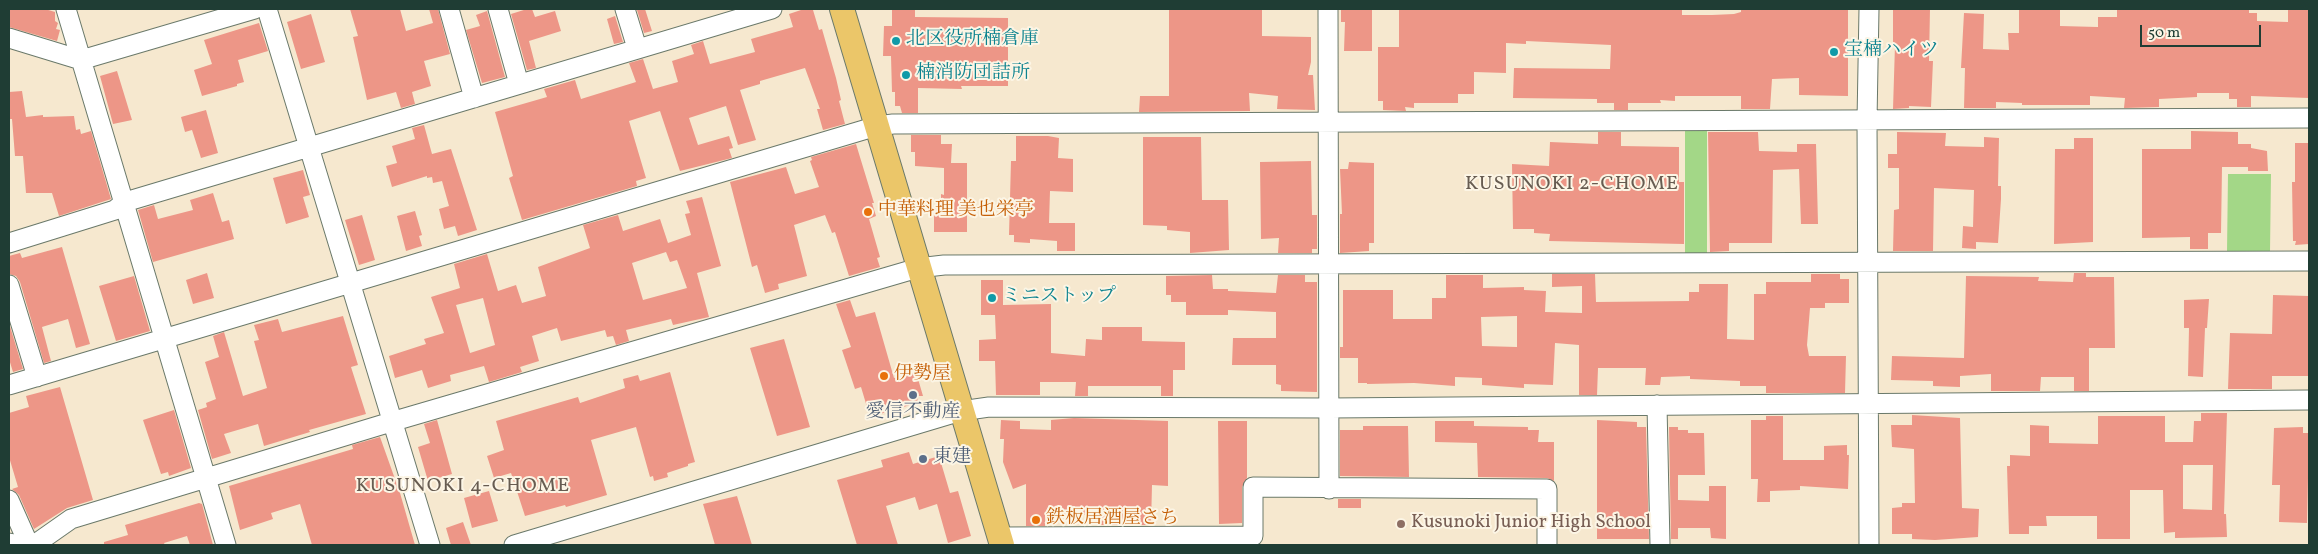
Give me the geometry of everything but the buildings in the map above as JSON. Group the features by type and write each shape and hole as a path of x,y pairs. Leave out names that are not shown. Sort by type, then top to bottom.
{"main road":[{"path":"842,9 1001,541"}],"street":[{"path":"66,9 166,338 226,545"},
{"path":"9,38 81,60 255,9"},
{"path":"267,9 391,422 430,545"},
{"path":"449,9 474,98"},
{"path":"498,9 519,84"},
{"path":"625,9 637,48"},
{"path":"1328,9 1329,489"},
{"path":"1869,9 1866,262 1870,404 1869,545"},
{"path":"9,243 115,210 125,202 637,48 720,16 766,10"},
{"path":"9,385 877,126 903,123 2309,118"},
{"path":"34,545 71,519 391,422 918,268 944,265 2309,261"},
{"path":"9,284 37,377"},
{"path":"514,545 961,411 989,407 1330,408 2309,400"},
{"path":"1657,405 1660,545"},
{"path":"1001,541 1253,536 1253,487 1547,489 1547,545"},
{"path":"9,500 30,545"},
{"path":"9,543 20,545"}],"green space":[{"path":"1685,130 1707,131 1707,257 1685,257"},
{"path":"2228,174 2271,174 2270,252 2227,252"}],"place":[{"name":"北区役所楠倉庫","path":"896,41"},
{"name":"宝楠ハイツ","path":"1834,52"},
{"name":"楠消防団詰所","path":"906,75"},
{"name":"中華料理 美也栄亭","path":"868,212"},
{"name":"ミニストップ","path":"992,298"},
{"name":"伊勢屋","path":"884,376"},
{"name":"愛信不動産","path":"913,395"},
{"name":"東建","path":"923,459"},
{"name":"鉄板居酒屋さち","path":"1036,520"},
{"name":"Kusunoki Junior High School","path":"1401,524"}],"district":[{"name":"KUSUNOKI 2-CHOME","path":"1572,185"},
{"name":"KUSUNOKI 4-CHOME","path":"463,487"}]}
